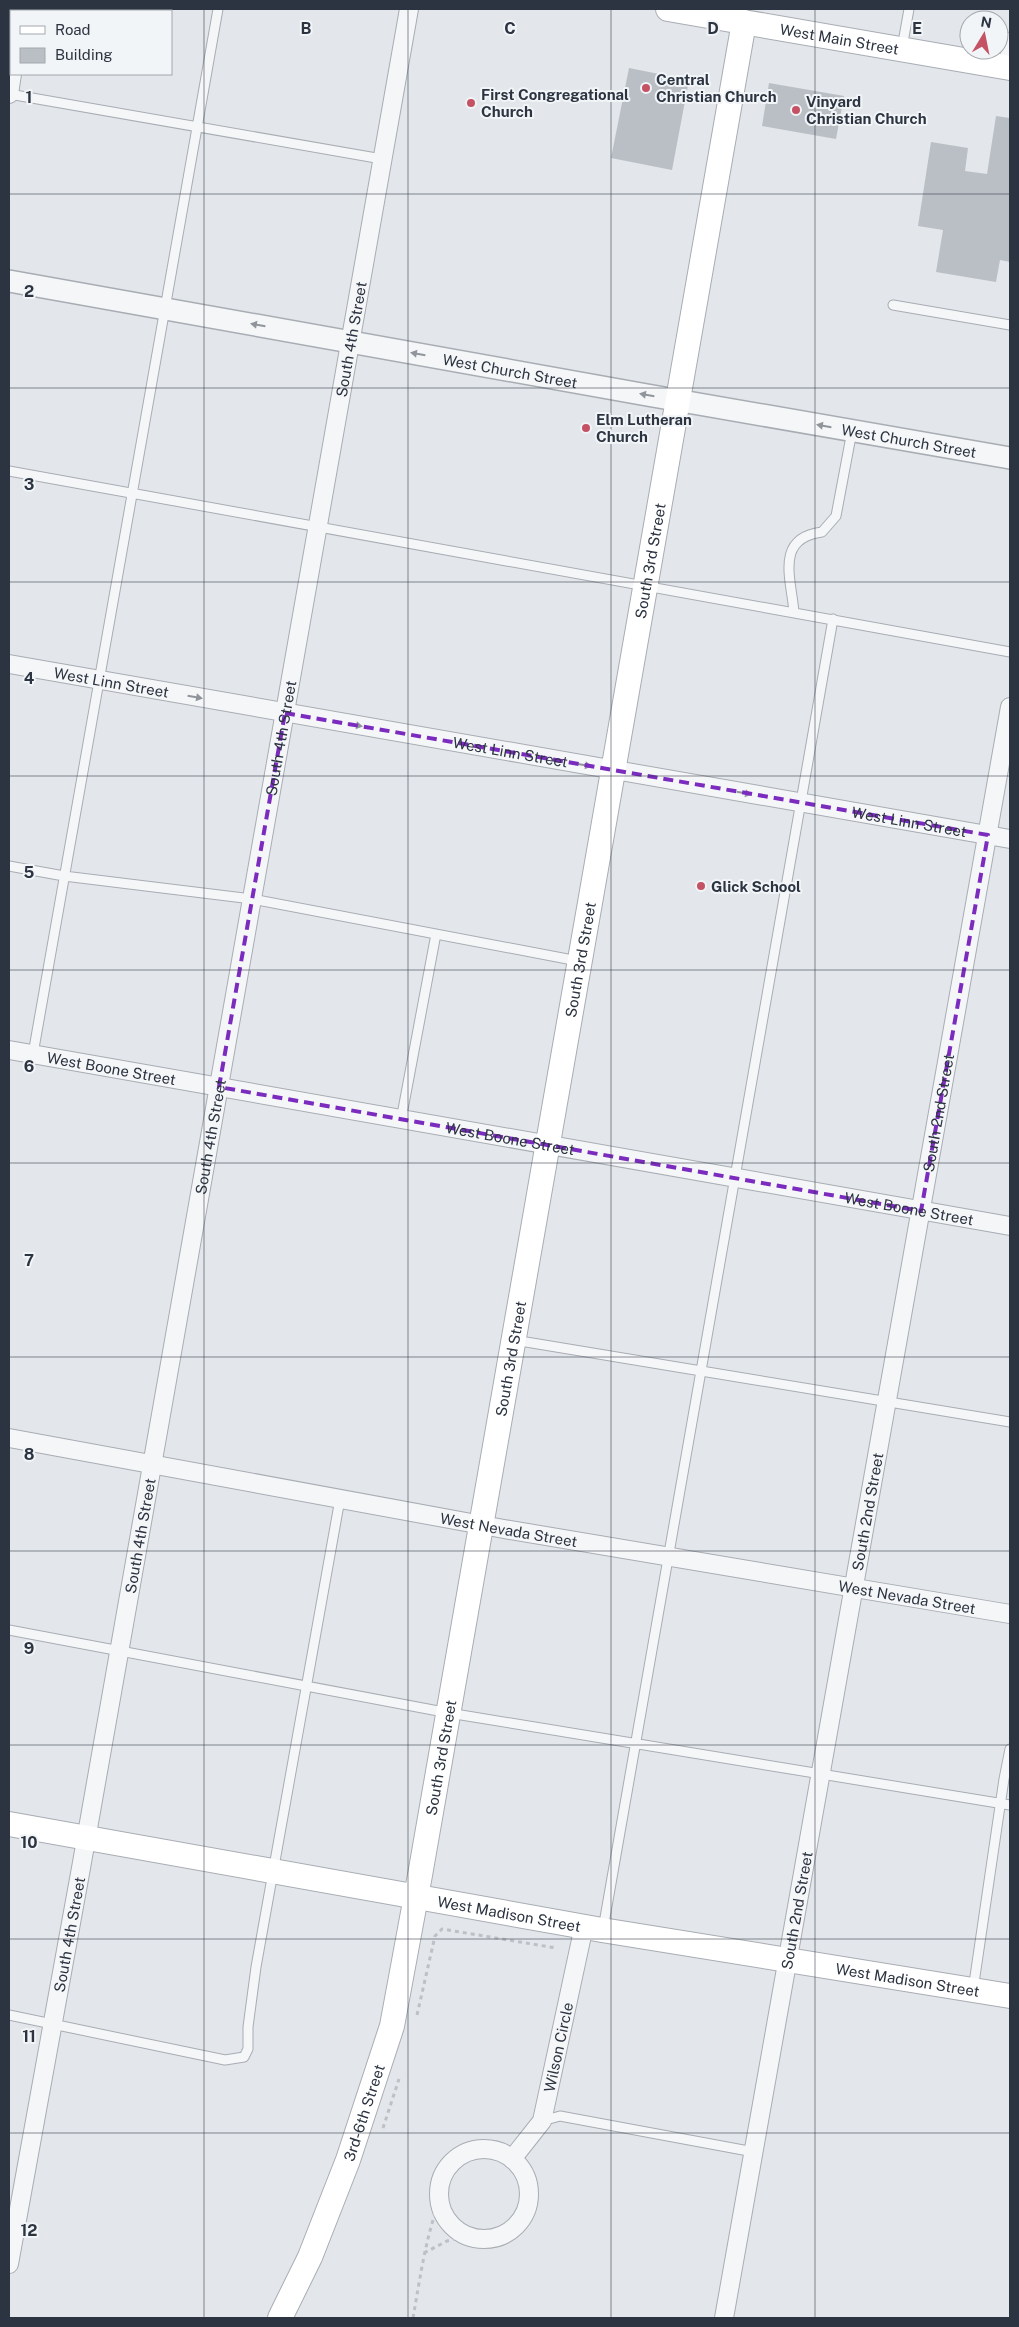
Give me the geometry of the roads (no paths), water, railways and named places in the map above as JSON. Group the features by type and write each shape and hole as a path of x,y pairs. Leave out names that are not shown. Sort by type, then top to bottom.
{"main road":[{"name":"West Main Street","path":"668,9 746,15 902,49 1006,67"},
{"name":"South 3rd Street","path":"417,1896 746,15"},
{"name":"West Madison Street","path":"9,1824 594,1928 1010,1996"},
{"name":"3rd-6th Street","path":"280,2318 310,2258 348,2160 392,2026 417,1896"}],"street":[{"name":"South 4th Street","path":"9,2264 120,1651 409,9"},
{"path":"9,94 12,75"},
{"name":"West Church Street","path":"9,281 678,401 1010,458"},
{"name":"West Linn Street","path":"9,664 1010,839"},
{"name":"South 2nd Street","path":"724,2318 1010,707"},
{"name":"West Boone Street","path":"9,1050 1010,1226"},
{"name":"West Nevada Street","path":"9,1438 482,1524 1010,1614"},
{"name":"Wilson Circle","path":"512,2159 542,2121 594,1928"},
{"path":"492,2150 512,2159 526,2176 529,2197 523,2218 508,2233 487,2240 465,2236 448,2222 439,2202 440,2181 452,2162 470,2151 492,2150"}],"lane":[{"path":"33,1054 218,9"},
{"path":"902,49 909,9"},
{"path":"1006,67 1010,37"},
{"path":"9,94 382,159"},
{"path":"893,305 1010,325"},
{"path":"794,612 789,552 798,539 822,532 836,516 852,431"},
{"path":"9,471 1010,652"},
{"path":"594,1928 635,1743 833,620"},
{"path":"9,866 64,876 252,899 580,961"},
{"path":"401,1120 436,934"},
{"path":"514,1340 1010,1422"},
{"path":"9,2015 225,2060 244,2056 248,2049 248,2027 256,1967 340,1499"},
{"path":"9,1630 449,1713 1006,1804"},
{"path":"973,1990 1006,1804 1004,1779 1010,1749"},
{"path":"542,2121 560,2116 754,2152"}],"place":[{"name":"Central Christian Church","path":"646,88"},
{"name":"First Congregational Church","path":"471,103"},
{"name":"Vinyard Christian Church","path":"796,110"},
{"name":"Elm Lutheran Church","path":"586,428"},
{"name":"Glick School","path":"701,886"}]}
